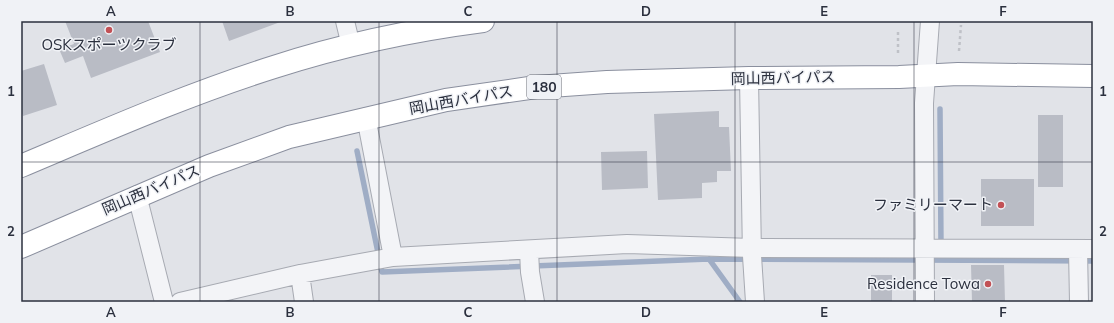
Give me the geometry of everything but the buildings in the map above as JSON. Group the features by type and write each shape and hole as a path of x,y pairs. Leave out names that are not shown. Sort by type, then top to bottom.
{"highway":[{"path":"21,166 188,97 274,67 351,46 436,27 483,21"},
{"name":"岡山西バイパス","path":"21,247 209,166 289,137 366,117 446,100 536,87 607,82 990,74 1093,76"}],"street":[{"path":"345,21 351,46"},
{"path":"925,302 931,253 924,103 930,21"},
{"path":"749,78 752,256 755,302"},
{"path":"366,117 384,258"},
{"path":"137,196 164,302"},
{"path":"180,302 300,274 384,258 529,260 627,244 752,256 931,253 1082,255 1079,302"},
{"path":"529,260 535,302"},
{"path":"300,274 304,302"}],"path":[{"path":"958,51 961,25"},
{"path":"898,32 898,56"}],"waterway":[{"path":"940,109 941,246"},
{"path":"357,151 382,272 709,259 1093,261"},
{"path":"709,259 740,302"}],"place":[{"name":"OSKスポーツクラブ","path":"109,30"},
{"name":"ファミリーマート","path":"1001,205"},
{"name":"Residence Towa","path":"988,284"}]}
